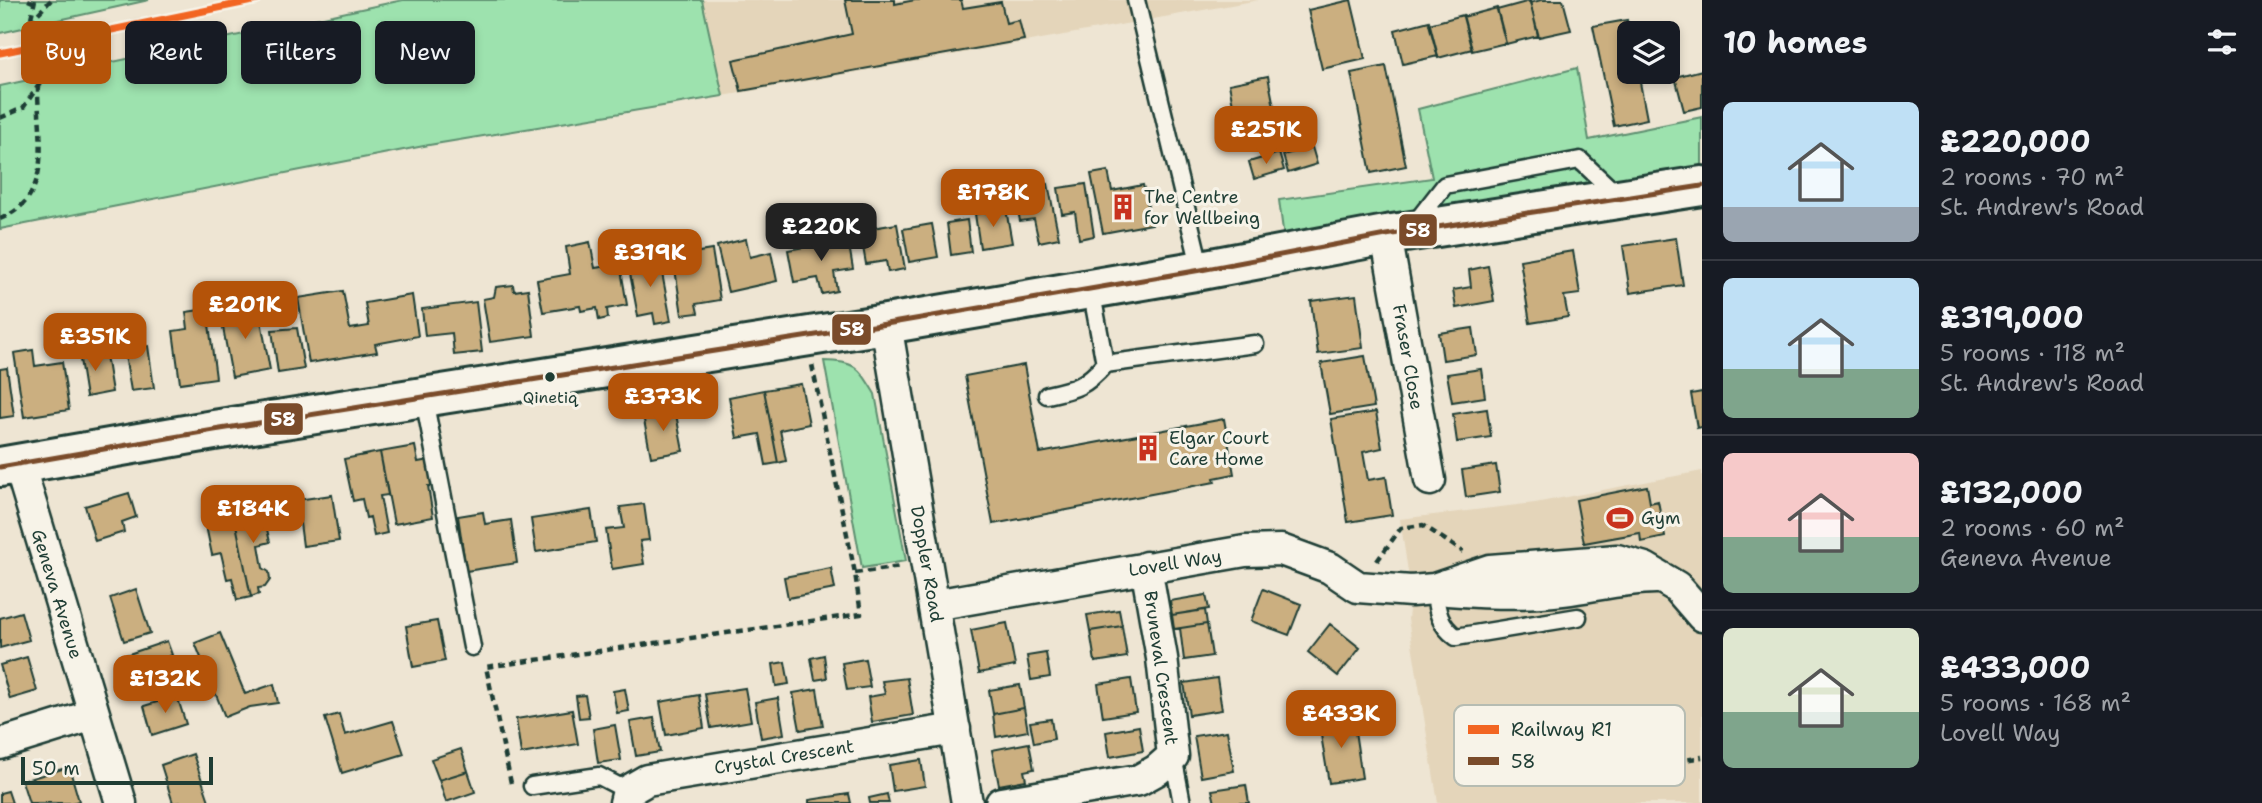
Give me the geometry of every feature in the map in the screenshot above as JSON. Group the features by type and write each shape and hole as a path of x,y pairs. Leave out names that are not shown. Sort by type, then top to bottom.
{"street":[{"path":"9,466 214,430 886,324 1397,233 1702,186"},
{"name":"Fraser Close","path":"1397,233 1430,480"},
{"name":"Doppler Road","path":"886,324 967,803"},
{"name":"Geneva Avenue","path":"9,466 121,803"},
{"name":"Lovell Way","path":"934,605 1245,551 1282,550 1330,569 1358,587 1479,593 1552,591 1636,578 1662,579"},
{"path":"1422,590 1490,570 1618,560 1645,568 1677,587 1702,615"},
{"name":"Bruneval Crescent","path":"1001,803 1139,780 1157,770 1173,756 1162,658 1146,567"},
{"path":"0,744 93,715"},
{"name":"Crystal Crescent","path":"626,797 647,780 955,729"}],"lane":[{"path":"1136,0 1200,270"},
{"path":"1091,289 1105,364"},
{"path":"1047,395 1071,390 1091,381 1105,364 1255,344"},
{"path":"424,398 472,646"},
{"path":"1422,590 1446,630 1456,637 1578,617"},
{"path":"1173,756 1182,803"},
{"path":"532,786 599,776 626,797"}],"path":[{"path":"28,0 35,2 30,22 51,0"},
{"path":"0,118 23,108 40,84 42,160 35,187 23,204 0,219"},
{"path":"513,789 486,667 861,614 806,337"},
{"path":"1358,587 1401,528 1423,525 1490,570"},
{"path":"855,573 926,563"}],"shaded area":[{"path":"702,0 1259,0 723,96"},
{"path":"1702,471 1702,803 1438,803 1408,619 1411,591 1400,519 1535,503"}],"green space":[{"path":"0,0 149,0 54,21 21,21 21,28 0,33"},
{"path":"403,0 702,0 723,96 429,145 0,229 0,86 21,82 21,84 111,84 111,62 125,59 125,84 227,84 227,38 241,35 241,84 361,84 361,21 305,21"},
{"path":"1577,68 1589,140 1702,117 1702,172 1285,246 1279,200 1432,178 1418,109"},
{"path":"824,361 843,362 856,368 875,394 906,561 862,568"}],"building":[{"path":"845,0 895,0 895,4 915,0 961,0 963,8 1001,2 1006,23 1019,20 1024,40 741,91 733,60 852,34"},
{"path":"1351,0 1365,59 1322,69 1308,10"},
{"path":"1563,0 1571,30 1539,37 1530,3"},
{"path":"1530,1 1538,36 1506,44 1497,10"},
{"path":"1497,8 1506,43 1472,51 1463,17"},
{"path":"1463,15 1472,49 1438,58 1429,24"},
{"path":"1429,21 1438,56 1403,64 1395,30"},
{"path":"1617,22 1617,84 1640,84 1647,119 1614,126 1593,26"},
{"path":"1386,66 1406,166 1371,173 1351,73"},
{"path":"1702,70 1702,107 1684,111 1677,84 1680,84 1680,76"},
{"path":"1268,76 1274,107 1235,115 1229,84"},
{"path":"1312,147 1317,164 1288,173 1283,155"},
{"path":"1279,153 1284,170 1254,179 1249,162"},
{"name":"The Centre for Wellbeing","path":"1108,171 1112,191 1143,185 1152,224 1103,233 1091,174"},
{"path":"1048,184 1059,238 1039,242 1034,219 1020,221 1014,190"},
{"path":"1086,184 1094,236 1079,239 1075,212 1062,214 1058,188"},
{"path":"1006,209 1012,243 980,248 975,214"},
{"path":"967,220 971,252 951,255 947,223"},
{"path":"897,224 905,269 888,272 886,261 866,264 860,230"},
{"path":"932,224 938,257 909,262 903,229"},
{"path":"1676,238 1683,285 1630,293 1623,246"},
{"path":"746,239 750,257 771,252 777,281 728,292 717,246"},
{"path":"848,239 853,269 834,272 837,291 822,294 818,278 794,282 788,250"},
{"path":"590,242 595,268 620,264 627,305 607,309 608,318 599,320 597,308 581,311 580,306 543,312 537,280 570,274 566,247"},
{"path":"712,250 720,300 696,304 698,313 682,315 673,256"},
{"path":"1573,251 1580,294 1564,296 1568,317 1530,323 1520,260"},
{"path":"659,257 671,321 655,324 653,313 638,316 628,263"},
{"path":"1488,266 1494,301 1456,308 1453,290 1471,287 1469,270"},
{"path":"513,285 514,291 528,289 534,336 490,342 483,299 494,297 496,287"},
{"path":"343,291 350,329 369,326 365,303 412,295 418,336 375,344 377,352 309,363 298,298"},
{"path":"1356,295 1363,348 1318,354 1311,301"},
{"path":"476,302 482,352 454,355 452,333 425,336 422,309"},
{"path":"258,304 270,370 232,377 220,311"},
{"path":"207,309 216,378 180,383 173,331 188,329 186,312"},
{"path":"297,328 304,369 278,373 272,330"},
{"path":"1473,328 1477,355 1443,360 1439,333"},
{"path":"148,346 154,388 131,391 124,349"},
{"path":"105,349 112,392 86,397 79,353"},
{"path":"33,350 35,366 62,362 69,410 24,417 14,353"},
{"path":"1365,356 1374,407 1330,414 1321,363"},
{"name":"Elgar Court Care Home","path":"1024,365 1040,453 1224,419 1234,474 1214,478 1215,482 993,524 965,376"},
{"path":"7,368 14,416 0,418 0,369"},
{"path":"1481,369 1485,397 1452,402 1447,374"},
{"path":"801,384 809,424 780,430 786,461 778,463 764,390"},
{"path":"764,390 778,463 766,465 760,434 737,438 729,397"},
{"path":"1702,392 1702,427 1697,428 1691,394"},
{"path":"675,409 683,451 651,457 643,415"},
{"path":"1487,409 1491,437 1457,442 1453,414"},
{"path":"1376,412 1382,448 1363,452 1368,480 1386,477 1392,515 1348,522 1331,419"},
{"path":"415,446 418,462 429,460 434,486 428,486 433,517 394,524 380,452"},
{"path":"380,452 388,495 380,496 387,533 374,536 362,499 353,501 344,459"},
{"path":"1496,465 1500,492 1466,497 1462,470"},
{"name":"Gym","path":"1647,486 1650,503 1658,501 1665,537 1641,542 1640,533 1584,543 1576,500"},
{"path":"129,493 136,517 122,522 124,532 95,541 85,506"},
{"path":"332,495 339,541 303,546 297,500"},
{"path":"261,504 270,542 259,545 263,568 269,572 270,580 265,587 258,588 259,594 251,597 233,510"},
{"path":"644,504 649,540 640,541 644,564 612,569 606,530 624,528 620,507"},
{"path":"233,510 251,597 237,600 232,578 227,579 221,553 212,555 204,516"},
{"path":"591,510 596,542 536,552 531,519"},
{"path":"483,512 485,524 511,520 517,563 466,571 458,516"},
{"path":"831,568 835,589 788,598 784,577"},
{"path":"136,589 150,633 124,641 110,598"},
{"path":"1263,589 1301,604 1289,635 1251,621"},
{"path":"1206,595 1209,609 1172,615 1170,601"},
{"path":"1119,610 1122,626 1090,631 1087,615"},
{"path":"1205,610 1207,624 1174,629 1172,615"},
{"path":"21,612 29,640 0,648 0,618"},
{"path":"437,621 445,661 413,667 406,626"},
{"path":"1007,623 1015,666 979,673 971,630"},
{"path":"1207,624 1212,656 1184,660 1180,628"},
{"path":"1330,624 1360,648 1338,676 1308,652"},
{"path":"1122,626 1127,657 1095,662 1090,631"},
{"path":"220,633 245,694 274,684 278,703 250,707 225,717 195,643"},
{"path":"167,641 172,655 160,660 167,679 137,689 126,655"},
{"path":"1046,653 1050,677 1031,680 1027,656"},
{"path":"824,655 827,678 815,680 811,658"},
{"path":"27,657 37,691 10,699 0,665"},
{"path":"865,659 870,687 847,690 842,663"},
{"path":"785,662 789,684 776,686 773,664"},
{"path":"907,678 913,715 872,722 868,697 885,694 882,681"},
{"path":"1217,678 1222,710 1189,715 1184,683"},
{"path":"1131,679 1136,712 1103,717 1098,684"},
{"path":"1020,685 1024,708 993,714 989,690"},
{"path":"745,688 751,721 711,728 705,694"},
{"path":"625,689 629,711 617,713 613,691"},
{"path":"817,689 823,726 800,730 793,693"},
{"path":"585,695 589,717 579,718 576,696"},
{"path":"699,695 704,728 666,735 660,702"},
{"path":"177,696 186,724 152,735 144,706"},
{"path":"778,698 784,734 761,738 755,702"},
{"path":"1024,708 1028,731 996,737 993,714"},
{"path":"572,710 578,744 521,754 516,719"},
{"path":"339,714 345,735 393,721 404,754 342,773 325,718"},
{"path":"654,718 660,752 636,756 630,722"},
{"path":"1353,718 1362,778 1329,783 1319,723"},
{"path":"1051,719 1054,739 1034,743 1030,722"},
{"path":"615,725 621,760 598,763 593,729"},
{"path":"1139,726 1143,751 1110,757 1106,732"},
{"path":"1227,731 1234,771 1201,777 1194,736"},
{"path":"1029,743 1034,769 1024,771 1026,780 999,785 992,750"},
{"path":"461,749 468,771 439,780 431,759"},
{"path":"193,754 209,801 173,803 161,765"},
{"path":"921,760 925,786 893,791 889,765"},
{"path":"69,767 79,801 29,803 22,781"},
{"path":"468,771 475,792 446,802 439,780"},
{"path":"1246,785 1249,803 1215,803 1212,790"},
{"path":"8,791 12,803 0,803 0,793"},
{"path":"849,794 851,803 809,803 809,800"},
{"path":"887,794 889,803 870,803 869,798"}],"rail line":[{"name":"R1","path":"0,53 257,0"}],"transit line":[{"name":"58","path":"0,467 214,430 886,324 1386,235 1702,186"}],"place":[{"name":"The Centre for Wellbeing","path":"1123,207"},
{"name":"Qinetiq","path":"550,377"},
{"name":"Elgar Court Care Home","path":"1148,448"},
{"name":"Gym","path":"1620,518"}]}
